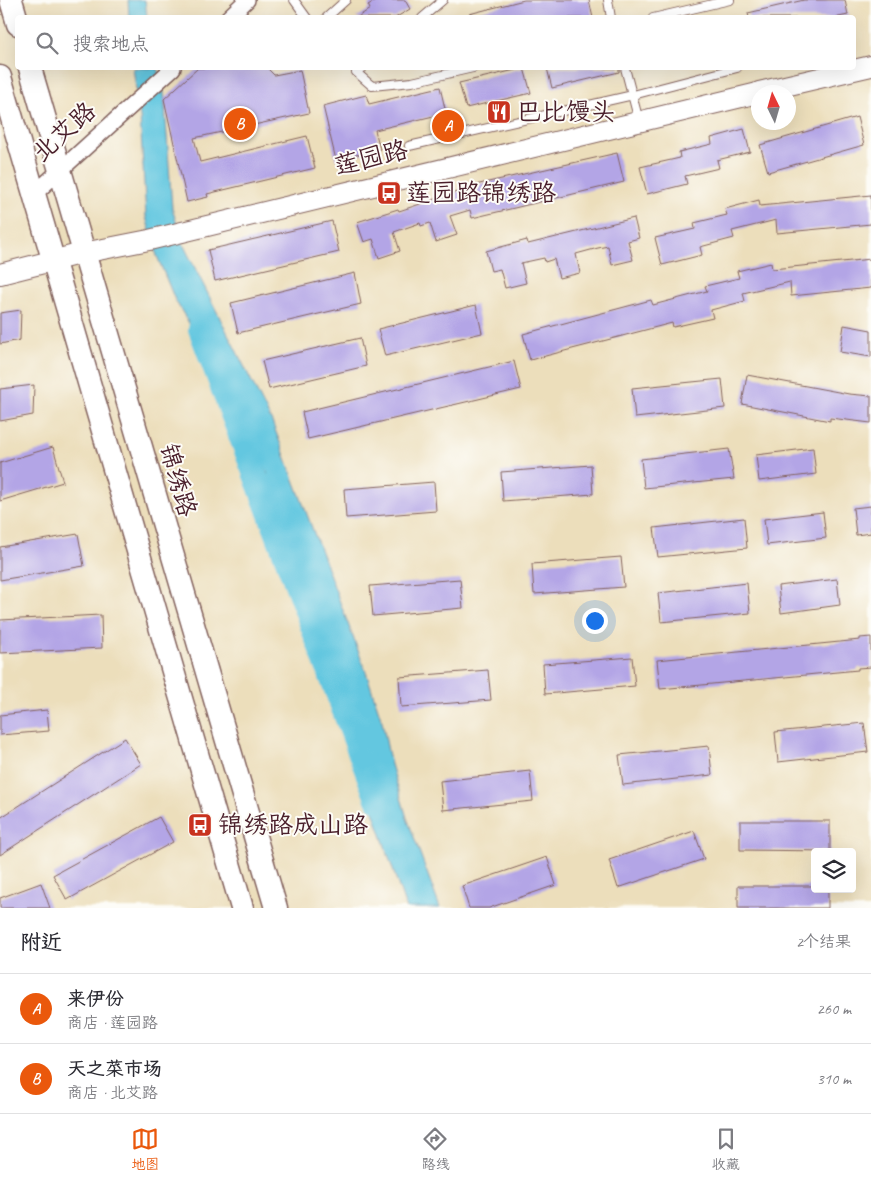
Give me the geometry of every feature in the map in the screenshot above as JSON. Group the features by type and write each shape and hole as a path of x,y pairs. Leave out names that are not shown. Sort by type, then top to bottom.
{"main road":[{"path":"11,0 15,15"},
{"name":"锦绣路","path":"31,70 276,908"},
{"path":"0,77 242,908"}],"street":[{"path":"231,15 247,0"},
{"name":"莲园路","path":"856,70 871,66"},
{"name":"莲园路","path":"792,85 854,70"},
{"name":"北艾路","path":"34,194 60,173 169,72"},
{"name":"莲园路","path":"83,253 183,232 751,95"},
{"path":"0,274 83,253"}],"lane":[{"path":"294,0 305,15"},
{"path":"329,15 346,0"},
{"path":"426,15 443,0"},
{"path":"608,0 611,15"},
{"path":"666,15 730,0"},
{"path":"359,70 372,86 412,82 463,70"},
{"path":"626,70 639,122"},
{"path":"409,146 633,95 728,70"}],"water":[{"path":"128,0 145,0 147,15 129,15"},
{"path":"133,70 158,70 164,93 172,208 183,244 272,422 284,453 365,669 382,721 390,761 407,818 440,908 406,908 368,796 366,770 270,515 267,472 235,424 211,360 175,300 157,256 146,217 140,116"}],"building":[{"path":"376,0 405,0 410,9 400,15 361,15 370,9 368,5"},
{"path":"524,0 589,0 592,15 469,15"},
{"path":"804,0 845,0 848,15 748,15 748,13"},
{"path":"196,70 269,70 274,75 300,70 309,113 194,138 200,162 307,136 315,168 207,194 208,197 187,202 164,99"},
{"path":"515,70 525,70 531,93 466,108 459,83"},
{"path":"548,70 619,70 619,72 552,88"},
{"path":"440,87 446,113 375,130 380,149 336,160 323,106 366,95 369,104"},
{"path":"857,117 864,145 768,172 760,145"},
{"path":"744,129 750,152 717,160 719,168 685,176 687,184 647,194 640,167 680,158 679,152 712,144 711,138"},
{"path":"617,153 624,182 472,218 470,210 450,216 457,235 436,242 430,223 421,226 420,223 394,232 400,251 379,258 373,239 364,242 357,222 398,209 399,211 466,189 466,187"},
{"path":"871,195 871,224 777,233 776,220 732,231 734,238 700,247 702,255 662,265 655,238 695,229 694,223 727,215 725,209 759,200 760,206"},
{"path":"634,218 639,238 628,241 633,260 612,265 608,246 598,248 576,254 580,273 559,278 554,259 545,262 544,258 521,263 526,283 505,288 500,269 491,271 486,251 527,240 528,244"},
{"path":"332,221 339,252 215,281 208,250"},
{"path":"871,259 871,288 791,296 790,282 743,293 745,301 711,310 713,318 673,327 672,323 530,360 523,334 651,300 653,305 707,291 705,286 739,278 737,271 771,263 772,269"},
{"path":"355,273 361,304 238,333 231,303"},
{"path":"476,305 482,333 385,356 378,329"},
{"path":"21,310 20,340 0,344 0,313"},
{"path":"844,325 871,330 871,357 840,352"},
{"path":"360,338 366,366 269,389 262,361"},
{"path":"514,361 521,389 308,439 302,412"},
{"path":"747,375 849,394 871,396 871,423 830,418 830,421 742,404"},
{"path":"722,379 725,408 635,418 632,388"},
{"path":"34,385 33,415 0,421 0,389"},
{"path":"53,447 63,482 0,501 0,463"},
{"path":"813,448 816,474 759,481 756,455"},
{"path":"729,449 734,479 644,488 641,459"},
{"path":"591,465 593,494 503,501 501,472"},
{"path":"434,482 436,511 346,518 344,489"},
{"path":"871,506 871,533 856,535 853,508"},
{"path":"823,512 826,538 767,545 764,519"},
{"path":"744,518 747,548 658,557 654,528"},
{"path":"78,534 84,566 0,580 0,547"},
{"path":"621,557 624,587 534,594 532,564"},
{"path":"460,579 463,608 373,616 370,586"},
{"path":"837,579 840,605 781,613 778,586"},
{"path":"747,583 750,613 661,622 658,593"},
{"path":"101,615 102,648 0,653 0,620"},
{"path":"871,637 871,667 858,668 858,670 660,689 657,660 860,640 860,638"},
{"path":"632,657 635,686 545,694 543,664"},
{"path":"488,670 491,700 401,707 399,677"},
{"path":"47,710 49,731 0,735 0,715"},
{"path":"864,723 868,752 778,762 775,732"},
{"path":"125,738 141,764 0,855 0,818"},
{"path":"709,746 712,775 623,785 619,755"},
{"path":"530,771 533,801 443,810 440,781"},
{"path":"159,817 173,842 67,900 53,875"},
{"path":"740,821 830,821 830,848 811,848 811,851 740,850"},
{"path":"694,831 704,859 618,888 609,860"},
{"path":"547,857 556,885 489,908 469,908 462,886"},
{"path":"41,883 50,908 0,908 0,898"},
{"path":"738,886 811,886 811,893 828,893 828,908 738,908"}],"waterway":[{"path":"200,329 377,799"}],"place":[{"name":"巴比馒头","path":"499,112"},
{"name":"天之菜市场","path":"240,124"},
{"name":"来伊份","path":"448,126"},
{"name":"莲园路锦绣路","path":"389,193"},
{"name":"锦绣路成山路","path":"200,825"}]}
